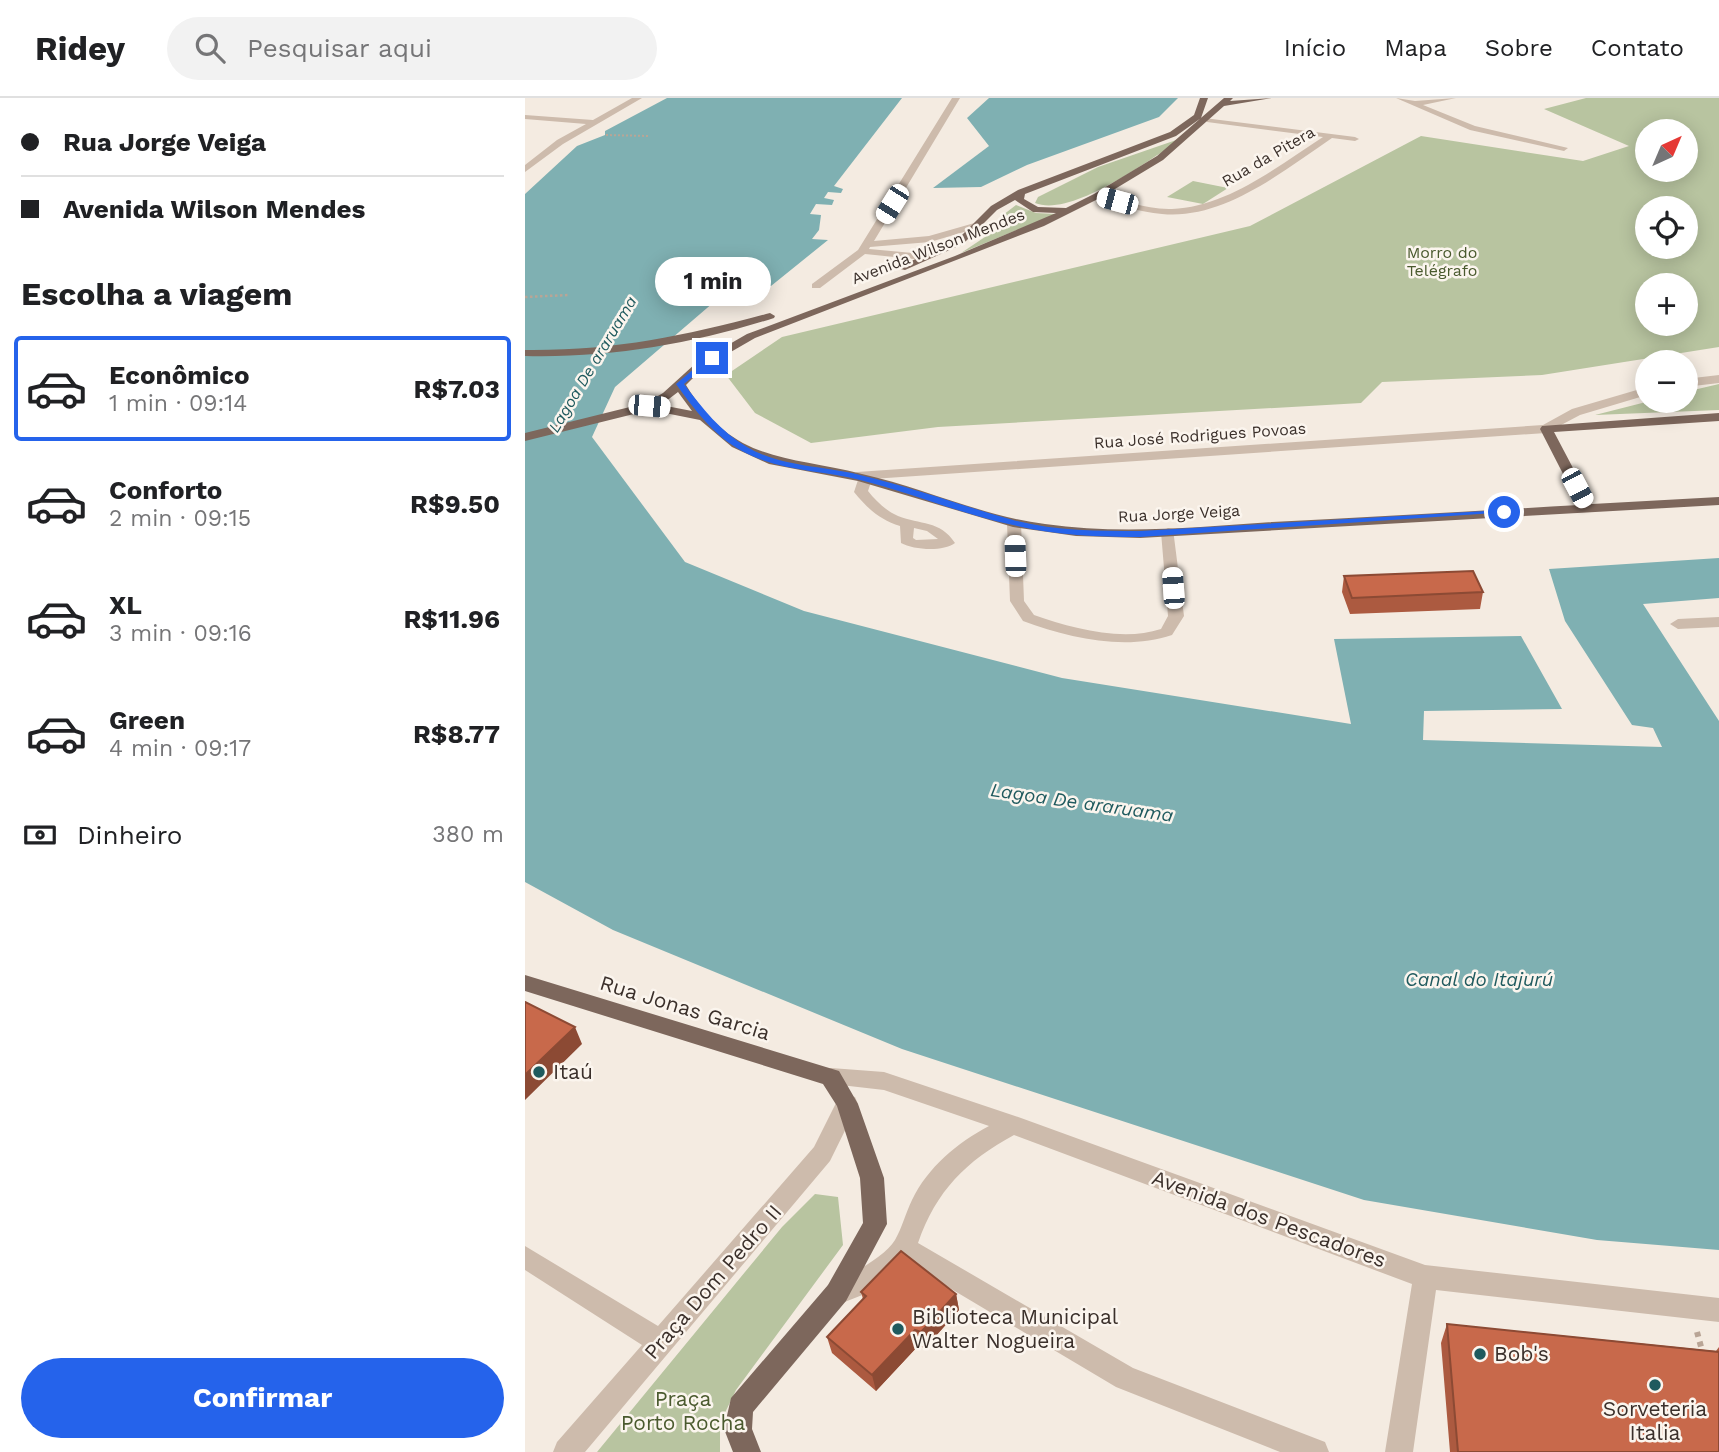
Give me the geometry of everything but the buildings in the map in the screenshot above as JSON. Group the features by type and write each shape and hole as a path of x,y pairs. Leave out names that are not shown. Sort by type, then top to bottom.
{"main road":[{"name":"Avenida Wilson Mendes","path":"525,353 606,350 688,339 743,325 908,265 960,242 1001,202 1021,192 1173,134 1198,116 1204,98"},
{"path":"1227,101 1268,98"},
{"name":"Avenida Wilson Mendes","path":"647,407 724,349 775,325 959,258 1097,195 1160,158 1227,101"},
{"path":"1021,192 1019,200 1030,208 1070,209"},
{"path":"924,257 959,258"},
{"name":"Rua Jorge Veiga","path":"679,384 704,417 732,441 758,456 792,466 862,478 1014,523 1090,534 1719,501"},
{"path":"525,437 647,407 704,417"},
{"path":"1587,508 1546,429 1719,417"},
{"name":"Rua Jonas Garcia","path":"525,983 831,1077"},
{"path":"747,1452 738,1429 740,1407 837,1293 875,1224 872,1178 846,1104 831,1077"}],"street":[{"path":"526,166 592,122 638,98"},
{"path":"816,286 865,248 956,98"},
{"path":"1400,98 1473,128 1564,148"},
{"path":"1413,104 1453,98"},
{"path":"525,117 592,122"},
{"path":"1207,120 1355,139"},
{"name":"Rua da Pitera","path":"1097,195 1159,211 1187,211 1251,185 1330,136"},
{"path":"865,248 930,240 978,225"},
{"path":"865,248 890,254 924,257"},
{"path":"1698,381 1719,379"},
{"path":"1546,429 1576,412 1635,395"},
{"name":"Rua José Rodrigues Povoas","path":"862,478 1546,429"},
{"path":"862,478 861,492 893,520 907,522"},
{"path":"1014,523 1017,601 1028,618 1076,631 1140,638 1167,632 1176,616 1168,532"},
{"path":"1678,624 1719,622"},
{"name":"Avenida dos Pescadores","path":"831,1077 884,1081 1013,1125 1425,1277 1719,1310"},
{"name":"Praça Dom Pedro II","path":"567,1452 822,1154 846,1104"},
{"path":"837,1293 861,1284 904,1248 915,1214 942,1172 971,1146 1013,1125"},
{"path":"904,1248 1125,1378 1315,1452"},
{"path":"525,1257 661,1342"},
{"path":"1399,1452 1425,1277"}],"path":[{"path":"606,135 648,136"},
{"path":"525,297 569,295"},
{"path":"1689,1308 1708,1368"}],"green space":[{"name":"Morro do Telégrafo","path":"1586,98 1719,98 1719,347 1698,350 1635,350 1635,360 1542,375 1382,382 1361,403 938,427 811,443 755,413 726,375 782,337 1250,226 1421,136 1583,161 1629,146 1544,109"},
{"path":"1185,137 1133,171 1090,194 1070,202 1051,205 1035,203 1038,197 1098,167"},
{"path":"1193,181 1228,188 1203,204 1167,197"},
{"path":"1016,205 1036,213 1056,214 961,253 988,235 1003,215"},
{"path":"1719,384 1719,410 1698,411 1698,389"},
{"path":"1635,405 1635,413 1645,413 1595,415"},
{"name":"Praça Porto Rocha","path":"815,1194 838,1197 843,1245 736,1390 720,1423 720,1452 597,1452 782,1227"}],"water":[{"name":"Canal do Itajurú","path":"667,98 902,98 834,186 843,189 841,193 828,192 824,198 834,200 832,205 816,204 810,214 821,215 819,230 812,239 828,240 771,286 735,284 615,387 592,437 685,562 804,611 1062,678 1351,724 1334,639 1521,636 1562,709 1424,711 1423,740 1662,747 1653,728 1632,725 1565,621 1549,569 1719,558 1719,598 1643,604 1719,721 1719,1250 1597,1240 1364,1200 902,1049 613,930 525,882 525,194 577,146 605,135 605,131"},
{"path":"989,98 1178,98 1159,117 1027,165 981,187 933,188 989,146 967,118"}],"place":[{"name":"Itaú","path":"539,1072"},
{"name":"Biblioteca Municipal Walter Nogueira","path":"898,1329"},
{"name":"Bob's","path":"1480,1354"},
{"name":"Sorveteria Italia","path":"1655,1385"}],"route":[{"path":"712,358 679,384 686,397 704,417 745,450 792,466 857,477 912,491 1014,523 1090,534 1140,534 1504,512"}],"water label":[{"name":"Lagoa De araruama","path":"592,364"},
{"name":"Lagoa De araruama","path":"1082,802"}]}
